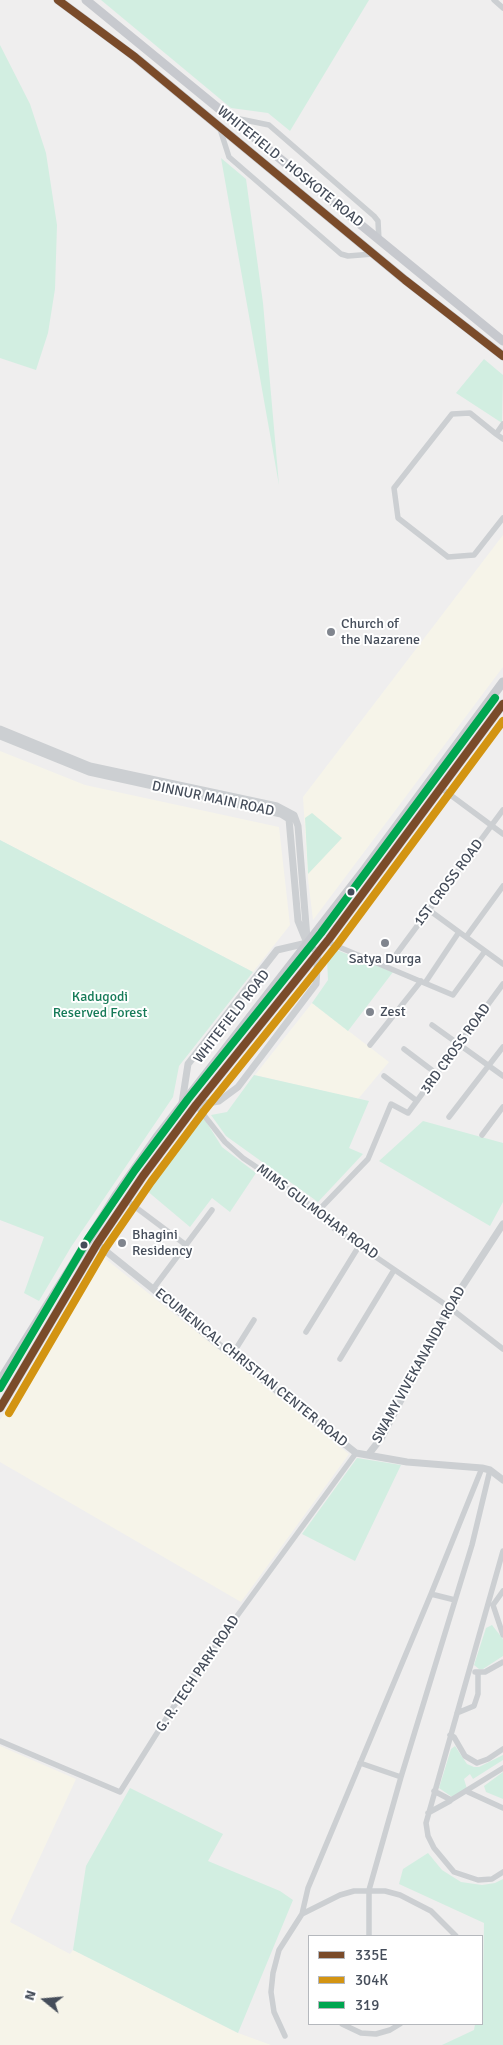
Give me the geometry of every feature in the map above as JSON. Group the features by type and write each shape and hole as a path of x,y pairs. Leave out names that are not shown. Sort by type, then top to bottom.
{"main road":[{"name":"WHITEFIELD - HOSKOTE ROAD","path":"58,0 135,57 373,254 503,356"},
{"name":"WHITEFIELD - HOSKOTE ROAD","path":"86,0 503,341"},
{"name":"WHITEFIELD ROAD","path":"0,1381 117,1194 182,1103 500,694 503,682"},
{"name":"WHITEFIELD ROAD","path":"0,1408 97,1244 126,1200 196,1105 327,942 503,704"}],"street":[{"path":"494,0 503,8"},
{"path":"228,116 269,124 374,216 378,221 379,241"},
{"path":"220,128 229,157 341,254 348,256 373,254"},
{"path":"503,439 470,413 452,414 394,488 398,518 448,556 474,555 503,518"},
{"path":"496,434 503,424"},
{"name":"DINNUR MAIN ROAD","path":"0,729 90,766 277,806 294,815 298,826 307,943"},
{"name":"DINNUR MAIN ROAD","path":"0,736 88,772 286,816 291,827 298,921 307,943"},
{"path":"441,788 503,834"},
{"name":"1ST CROSS ROAD","path":"395,956 503,810"},
{"path":"466,937 503,886"},
{"path":"429,910 503,964"},
{"path":"370,1045 423,982 459,932"},
{"path":"327,942 453,995 485,951"},
{"path":"182,1103 188,1064 277,950 307,943 318,953 318,976 312,991 238,1087 219,1101 196,1105"},
{"name":"3RD CROSS ROAD","path":"317,1212 368,1159 391,1104 408,1113 503,984"},
{"path":"432,1025 503,1076"},
{"path":"450,1117 503,1047"},
{"path":"404,1049 437,1074"},
{"path":"384,1076 417,1101"},
{"name":"MIMS GULMOHAR ROAD","path":"196,1105 225,1142 243,1158 301,1197 332,1227 449,1307 503,1349"},
{"path":"482,1134 503,1107"},
{"path":"126,1200 186,1244"},
{"path":"153,1289 212,1210"},
{"name":"SWAMY VIVEKANANDA ROAD","path":"368,1455 382,1437 449,1307 503,1224"},
{"name":"ECUMENICAL CHRISTIAN CENTER ROAD","path":"97,1244 232,1355 356,1453 407,1462 482,1468 490,1470 503,1480"},
{"path":"306,1332 359,1246"},
{"path":"340,1359 394,1270"},
{"path":"232,1355 254,1320"},
{"name":"G. R. TECH PARK ROAD","path":"0,1741 120,1792 191,1679 356,1453"},
{"path":"285,2036 274,2012 271,1992 272,1972 280,1950 302,1914 308,1888 482,1468"},
{"path":"369,1935 370,1890 401,1777 472,1545 490,1470"},
{"path":"503,1551 471,1671 450,1735 428,1813 428,1836 446,1865 454,1872 478,1880 492,1879 503,1872"},
{"path":"503,1591 494,1605 503,1635"},
{"path":"431,1594 455,1600"},
{"path":"471,1671 478,1673 503,1662"},
{"path":"457,1713 474,1706 478,1694 478,1673"},
{"path":"450,1735 454,1737 465,1756 477,1763 488,1760 503,1749"},
{"path":"360,1763 401,1777"},
{"path":"428,1813 468,1792 503,1768"},
{"path":"434,1791 451,1800"},
{"path":"468,1792 503,1808"},
{"path":"302,1914 340,1894 354,1891 385,1891 416,1902 442,1921 455,1935"},
{"path":"344,2025 361,2034 376,2034 390,2030 398,2025"}],"shaded area":[{"path":"503,535 503,667 313,920 308,879 303,797"},
{"path":"0,751 85,785 279,827 290,925 253,972 0,840"},
{"path":"312,1003 389,1062 358,1099 255,1075"},
{"path":"102,1256 349,1454 241,1602 0,1462 0,1420"},
{"path":"0,1746 76,1779 10,1922 70,1954 73,1950 238,2033 271,2045 0,2045"}],"green space":[{"path":"101,0 369,0 290,131 268,113 231,108"},
{"path":"0,45 30,104 46,153 57,225 55,289 48,333 36,370 0,358"},
{"path":"221,158 246,179 263,303 279,485"},
{"path":"484,359 503,375 502,423 456,393"},
{"path":"312,813 342,838 308,874 305,818"},
{"name":"Kadugodi Reserved Forest","path":"0,840 253,972 179,1066 173,1097 71,1247 39,1301 24,1293 44,1237 0,1220"},
{"path":"334,949 393,972 348,1031 312,1003 328,980 327,959"},
{"path":"254,1075 369,1101 349,1148 363,1154 318,1202 226,1136 211,1115 227,1112"},
{"path":"202,1115 222,1147 256,1173 230,1212 212,1198 190,1227 146,1190"},
{"path":"423,1121 503,1143 503,1202 490,1226 379,1161"},
{"path":"357,1458 401,1465 355,1561 302,1534"},
{"path":"492,1625 503,1639 503,1656 483,1669 479,1669 474,1665 486,1628"},
{"path":"455,1746 467,1764 474,1767 479,1767 503,1755 503,1760 473,1779 470,1774 464,1779 467,1789 452,1797 439,1788 451,1749"},
{"path":"503,1772 503,1799 486,1792 484,1786"},
{"path":"130,1788 223,1834 208,1861 280,1891 293,1900 238,2033 73,1950 86,1866"},
{"path":"428,1853 442,1870 461,1882 482,1885 495,1883 503,1879 503,2045 442,2045 474,2030 475,2025 483,2025 484,1923 399,1884 403,1869"}],"transit line":[{"name":"335E","path":"58,0 135,57 405,280 503,356"},
{"name":"319","path":"0,1388 88,1239 135,1170 188,1099 321,933 495,698"},
{"name":"335E","path":"0,1408 97,1244 143,1176 196,1105 329,939 503,704"},
{"name":"304K","path":"9,1413 105,1249 151,1182 204,1111 337,945 503,721"}],"place":[{"name":"Church of the Nazarene","path":"331,632"},
{"name":"Satya Durga","path":"385,943"},
{"name":"Zest","path":"370,1012"},
{"name":"Bhagini Residency","path":"122,1243"}]}
